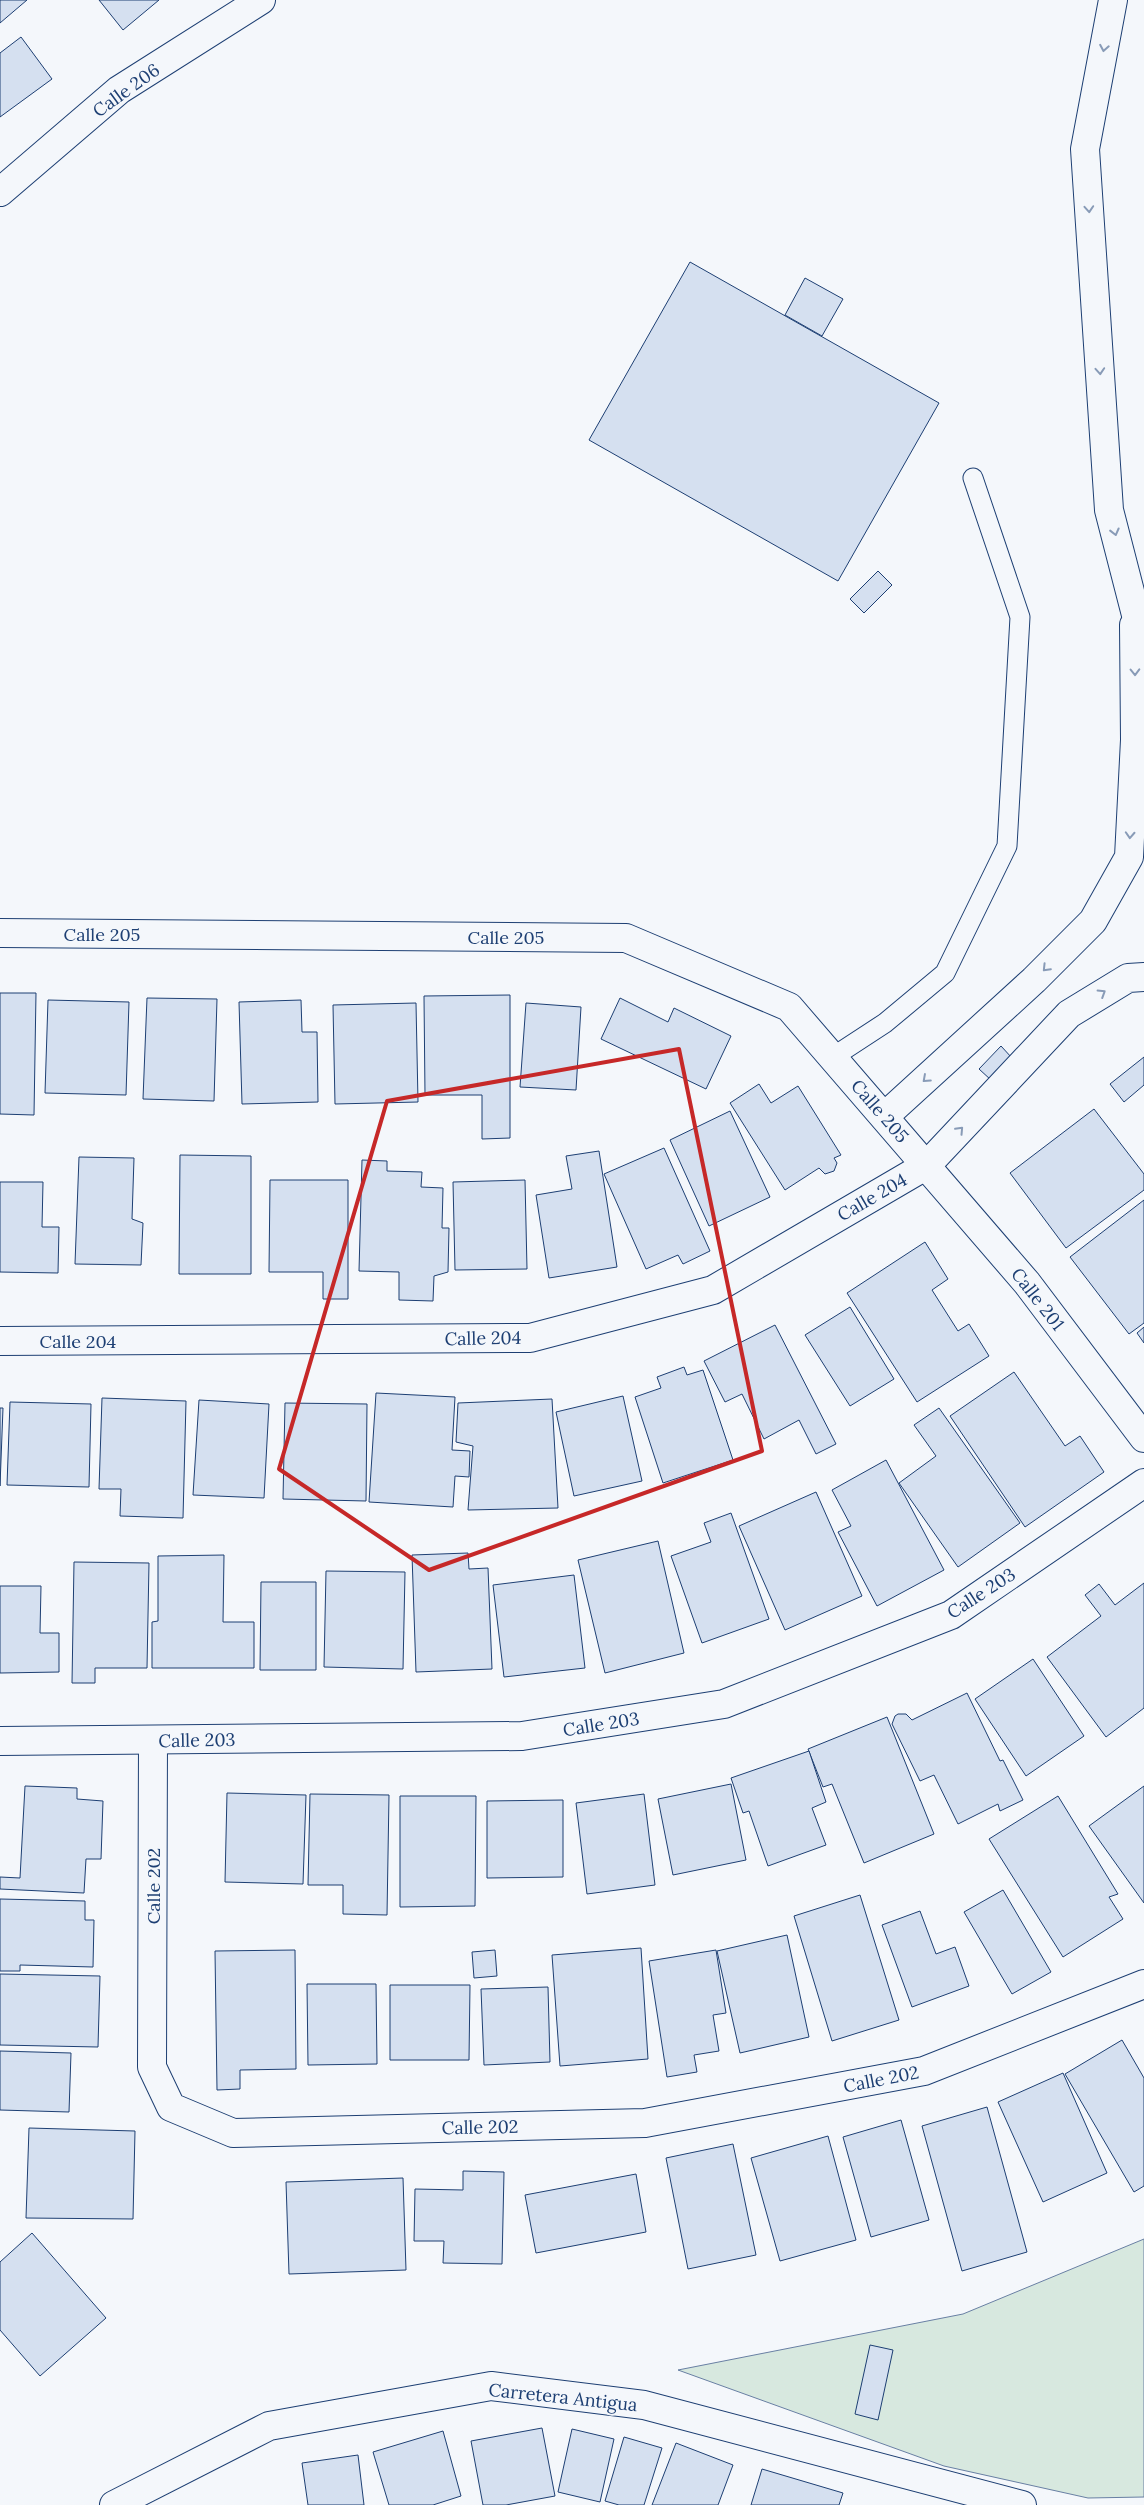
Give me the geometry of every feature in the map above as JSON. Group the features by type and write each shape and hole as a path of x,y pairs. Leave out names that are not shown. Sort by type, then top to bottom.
{"street":[{"name":"Calle 206","path":"0,192 119,90 261,0"},
{"path":"1113,0 1085,149 1109,510 1144,646"},
{"path":"885,1116 1034,980 1092,920 1129,857 1135,740 1134,606"},
{"name":"Calle 205","path":"0,933 626,938 789,1008 927,1165"},
{"name":"Calle 204","path":"0,1342 530,1338 714,1290 927,1165 1069,1014 1128,978 1144,977"},
{"name":"Calle 201","path":"927,1165 1027,1283 1144,1438"},
{"name":"Calle 203","path":"0,1741 522,1736 724,1704 950,1615 1144,1483"},
{"name":"Calle 202","path":"153,1740 152,2067 170,2107 233,2133 645,2123 924,2071 1144,1984"},
{"name":"Carretera Antigua","path":"114,2505 269,2426 491,2386 644,2405 982,2500 1022,2505"}],"lane":[{"path":"833,1058 885,1023 946,973 1007,846 1020,617 973,478"}],"highlighted area":[{"path":"679,1049 762,1451 429,1570 279,1469 387,1101"}],"shaded area":[{"path":"1144,2239 1144,2497 1088,2498 944,2466 678,2370 963,2314"}],"building":[{"path":"0,0 27,0 0,23"},
{"path":"99,0 159,0 123,30"},
{"path":"21,37 52,79 0,117 0,53"},
{"path":"690,262 939,403 838,581 589,440"},
{"path":"805,278 843,299 822,336 785,315"},
{"path":"878,571 892,585 864,613 850,599"},
{"path":"0,993 36,993 34,1115 0,1114"},
{"path":"510,995 510,1138 482,1139 482,1095 425,1095 424,996"},
{"path":"147,998 217,999 214,1101 143,1099"},
{"path":"620,998 668,1022 674,1008 731,1036 706,1089 601,1039"},
{"path":"48,1000 129,1002 126,1095 45,1093"},
{"path":"301,1000 302,1032 317,1032 318,1102 242,1104 239,1002"},
{"path":"416,1003 418,1102 335,1104 333,1005"},
{"path":"526,1003 581,1007 576,1090 520,1087"},
{"path":"1001,1046 1012,1058 991,1080 979,1069"},
{"path":"1144,1057 1144,1085 1124,1102 1110,1084"},
{"path":"759,1084 771,1103 798,1086 841,1155 834,1158 837,1163 834,1171 825,1174 819,1168 785,1190 730,1103"},
{"path":"1094,1109 1144,1174 1144,1190 1066,1248 1010,1173"},
{"path":"730,1111 770,1197 709,1226 670,1140"},
{"path":"664,1148 710,1251 683,1264 678,1255 646,1269 604,1174"},
{"path":"599,1151 617,1267 549,1278 536,1195 572,1189 566,1156"},
{"path":"180,1155 251,1156 251,1274 179,1274"},
{"path":"79,1157 134,1158 132,1219 143,1223 141,1265 75,1264"},
{"path":"362,1160 387,1161 387,1171 422,1172 421,1187 443,1188 442,1228 449,1228 448,1272 434,1276 433,1301 399,1300 399,1272 359,1271"},
{"path":"270,1180 348,1180 348,1299 323,1299 323,1272 269,1272"},
{"path":"525,1180 527,1269 455,1270 453,1182"},
{"path":"0,1182 43,1182 42,1227 59,1227 58,1273 0,1272"},
{"path":"1144,1200 1144,1323 1129,1334 1070,1257"},
{"path":"925,1242 948,1279 932,1290 958,1331 969,1324 989,1356 917,1402 847,1293"},
{"path":"850,1307 894,1379 850,1406 805,1335"},
{"path":"775,1325 836,1444 816,1454 799,1420 764,1439 742,1394 725,1402 704,1361"},
{"path":"1144,1327 1144,1343 1137,1333"},
{"path":"684,1367 687,1375 703,1370 733,1460 663,1483 635,1397 661,1388 657,1377"},
{"path":"1014,1372 1065,1446 1080,1436 1104,1472 1025,1527 950,1416"},
{"path":"376,1393 455,1397 452,1450 470,1451 469,1477 455,1476 453,1507 369,1502"},
{"path":"623,1396 642,1481 574,1496 556,1412"},
{"path":"102,1398 186,1401 183,1518 120,1516 121,1489 99,1489"},
{"path":"552,1399 558,1508 468,1510 473,1446 456,1442 458,1403"},
{"path":"199,1400 269,1404 264,1498 193,1495"},
{"path":"10,1402 91,1404 89,1487 7,1485"},
{"path":"285,1403 367,1404 366,1501 283,1499"},
{"path":"0,1408 3,1408 0,1486"},
{"path":"939,1408 1020,1523 958,1567 899,1483 936,1456 914,1425"},
{"path":"886,1460 944,1570 877,1606 838,1532 851,1526 832,1490"},
{"path":"816,1492 862,1596 785,1630 739,1526"},
{"path":"731,1513 769,1619 702,1643 671,1556 711,1542 704,1523"},
{"path":"658,1541 684,1653 605,1673 578,1560"},
{"path":"468,1553 469,1569 488,1568 492,1669 416,1672 412,1555"},
{"path":"224,1555 223,1622 254,1622 254,1668 152,1668 152,1622 158,1621 158,1556"},
{"path":"74,1562 149,1563 147,1668 95,1668 95,1683 72,1683"},
{"path":"326,1571 405,1572 403,1669 324,1667"},
{"path":"574,1575 585,1668 504,1677 493,1585"},
{"path":"261,1582 316,1582 316,1670 260,1670"},
{"path":"1144,1583 1144,1708 1106,1737 1047,1657 1101,1616 1085,1595 1099,1584 1115,1605"},
{"path":"0,1586 41,1586 40,1633 59,1633 59,1672 0,1673"},
{"path":"1033,1659 1084,1736 1026,1776 975,1699"},
{"path":"967,1693 1000,1761 1003,1760 1023,1800 1000,1811 998,1804 958,1824 934,1775 920,1781 892,1724 895,1716 898,1714 906,1714 912,1720"},
{"path":"887,1717 934,1834 864,1863 832,1784 823,1787 808,1749"},
{"path":"809,1751 826,1802 812,1808 826,1845 768,1866 749,1811 743,1813 731,1778"},
{"path":"731,1784 746,1860 673,1875 658,1799"},
{"path":"25,1786 77,1788 77,1799 103,1801 101,1859 86,1859 84,1893 0,1889 0,1877 20,1878"},
{"path":"1144,1786 1144,1903 1089,1826"},
{"path":"227,1793 306,1795 303,1884 225,1882"},
{"path":"310,1794 389,1795 387,1915 343,1914 343,1885 308,1885"},
{"path":"644,1794 655,1885 587,1894 576,1803"},
{"path":"400,1796 476,1796 475,1906 400,1907"},
{"path":"1058,1796 1118,1894 1109,1897 1123,1919 1063,1957 989,1839"},
{"path":"563,1800 563,1877 487,1878 487,1801"},
{"path":"1003,1890 1051,1972 1012,1994 964,1912"},
{"path":"860,1895 899,2020 832,2041 794,1916"},
{"path":"0,1899 85,1901 85,1920 94,1920 93,1967 20,1965 20,1971 0,1971"},
{"path":"920,1911 936,1954 955,1947 969,1986 912,2007 882,1925"},
{"path":"787,1935 809,2037 740,2053 717,1951"},
{"path":"641,1948 648,2059 560,2066 552,1955"},
{"path":"295,1950 296,2069 240,2070 240,2089 217,2090 215,1951"},
{"path":"495,1950 497,1976 474,1978 472,1952"},
{"path":"716,1950 726,2013 713,2015 719,2051 694,2055 697,2072 667,2077 649,1961"},
{"path":"0,1974 100,1976 98,2047 0,2045"},
{"path":"307,1984 376,1984 377,2064 308,2065"},
{"path":"390,1985 470,1985 469,2060 390,2060"},
{"path":"548,1987 550,2062 484,2065 481,1989"},
{"path":"1122,2040 1144,2078 1144,2186 1134,2192 1065,2074"},
{"path":"0,2051 71,2053 69,2112 0,2110"},
{"path":"1063,2073 1107,2173 1043,2202 998,2102"},
{"path":"987,2107 1027,2252 962,2271 922,2126"},
{"path":"901,2120 929,2220 871,2237 843,2137"},
{"path":"29,2128 135,2131 133,2219 26,2218"},
{"path":"828,2136 856,2240 780,2261 751,2158"},
{"path":"733,2144 756,2255 688,2269 666,2158"},
{"path":"463,2171 504,2172 502,2264 443,2263 444,2241 414,2241 415,2189 463,2190"},
{"path":"636,2174 646,2232 536,2253 525,2195"},
{"path":"403,2178 406,2270 289,2274 286,2182"},
{"path":"32,2233 106,2318 40,2376 0,2330 0,2262"},
{"path":"870,2345 893,2350 878,2420 855,2414"},
{"path":"542,2428 555,2496 506,2505 483,2505 471,2441"},
{"path":"572,2429 614,2439 600,2502 558,2492"},
{"path":"443,2431 461,2496 433,2505 389,2505 373,2452"},
{"path":"624,2437 662,2448 644,2505 619,2505 605,2501"},
{"path":"676,2443 733,2465 718,2505 652,2505"},
{"path":"358,2455 364,2505 308,2505 302,2463"},
{"path":"762,2469 843,2493 839,2505 751,2505"}]}
